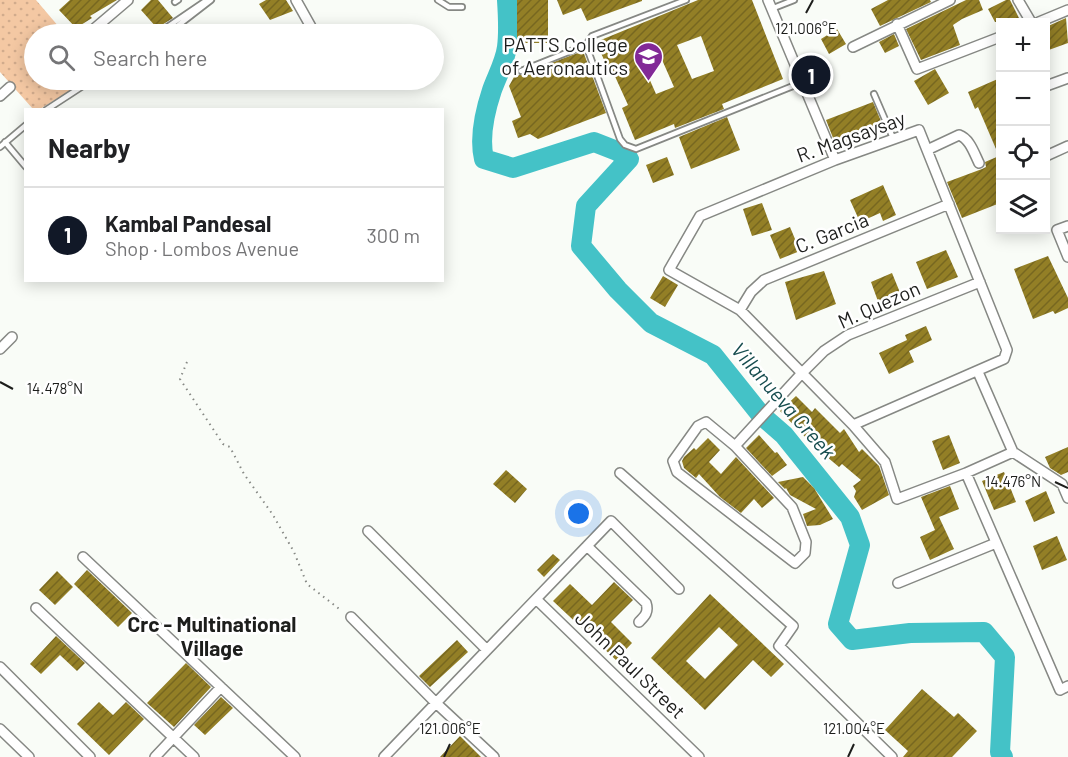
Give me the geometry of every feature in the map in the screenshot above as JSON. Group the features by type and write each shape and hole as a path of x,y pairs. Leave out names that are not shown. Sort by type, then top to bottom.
{"street":[{"path":"100,24 128,0"},
{"path":"853,47 950,0"},
{"path":"1018,0 1029,18"},
{"path":"301,2 311,24"},
{"path":"770,4 835,160"},
{"path":"1049,18 1068,10"},
{"path":"897,24 916,69 996,39"},
{"path":"1050,85 1068,78"},
{"path":"0,96 10,87"},
{"name":"R. Magsaysay","path":"853,425 978,372 1004,359 1007,350 919,130 835,160 700,216 669,270 740,310 853,425 885,462 897,499 966,473"},
{"path":"927,150 959,135 969,143 978,163"},
{"path":"1050,154 1068,146"},
{"name":"C. Garcia","path":"740,310 751,292 764,280 949,204"},
{"path":"1068,226 1057,230 1068,257"},
{"name":"M. Quezon","path":"735,446 824,351 848,335 980,282"},
{"path":"0,349 12,337"},
{"path":"978,372 1014,452 1062,484 1068,498"},
{"path":"706,422 735,446 792,507 807,542 805,553 795,563 677,472 674,467 673,462 702,423 706,422"},
{"path":"1014,452 966,473 1060,690 1068,686"},
{"path":"620,473 793,626 779,646 892,757"},
{"path":"384,757 610,521 678,589"},
{"path":"368,531 487,650"},
{"path":"898,583 996,543"},
{"path":"587,546 646,603 648,609 646,615 639,622"},
{"path":"83,557 295,757"},
{"name":"John Paul Street","path":"536,599 699,757"},
{"path":"36,608 194,757"},
{"path":"351,617 436,703 494,757"},
{"path":"0,667 90,757"},
{"path":"155,757 221,687"},
{"path":"0,729 29,757"}],"lane":[{"path":"172,24 209,0"},
{"path":"179,24 209,0"},
{"path":"438,0 449,7 462,7"},
{"path":"521,71 586,45 592,36 686,0"},
{"path":"770,4 794,0"},
{"path":"586,45 620,139 625,145 636,149 803,82"},
{"path":"49,108 78,90"},
{"path":"873,94 894,140"},
{"path":"0,147 24,127"},
{"path":"5,142 24,165"}],"path":[{"path":"187,362 180,379 223,444 230,447 244,474 273,515 294,552 307,584 351,617"}],"shaded area":[{"path":"0,0 36,0 56,24 24,24 24,90 71,90 42,108 32,108 0,72"}],"building":[{"path":"70,0 117,0 90,16 92,18 82,24 72,24 59,10"},
{"path":"151,0 158,0 173,18 163,24 153,24 141,10"},
{"path":"266,0 286,0 293,11 270,20 259,4"},
{"path":"517,0 548,0 548,43 517,43"},
{"path":"557,0 642,1 587,21 581,8 563,15"},
{"path":"698,0 752,0 783,79 722,104 724,109 675,128 674,124 635,140 622,108 628,105 596,42","holes":["701,36 714,71 692,79 677,45","659,53 674,87 656,94 641,60"]},
{"path":"888,0 930,0 931,2 880,26 871,9"},
{"path":"966,0 979,0 983,10 953,25 960,45 921,60 906,29"},
{"path":"1010,0 1019,18 996,18 995,22 988,9"},
{"path":"1066,18 1068,43 1050,50 1050,25"},
{"path":"837,29 846,44 829,54 821,39"},
{"path":"894,34 899,46 885,53 879,42"},
{"path":"583,51 606,113 538,139 530,134 518,138 512,121 521,117 509,86 514,77"},
{"path":"935,69 949,93 928,105 914,81"},
{"path":"996,80 996,149 978,107 975,109 968,92"},
{"path":"873,102 883,126 862,134 863,138 837,148 826,120"},
{"path":"727,117 740,150 691,169 679,137"},
{"path":"667,157 674,175 653,183 646,165"},
{"path":"996,157 996,205 962,218 947,182 986,167 985,162"},
{"path":"883,185 896,215 883,221 880,213 860,222 850,200"},
{"path":"762,203 772,230 752,236 743,209"},
{"path":"790,227 800,251 780,259 770,235"},
{"path":"946,250 958,277 927,289 916,262"},
{"path":"1048,256 1068,298 1068,308 1055,314 1053,311 1033,319 1014,269"},
{"path":"824,271 836,304 796,320 785,282"},
{"path":"892,273 901,295 879,304 871,282"},
{"path":"663,276 678,285 665,307 650,298"},
{"path":"926,326 932,340 909,351 914,362 889,374 879,353 907,340 905,335"},
{"path":"796,396 812,412 815,408 840,433 844,429 859,452 862,449 879,466 889,495 862,510 854,497 856,491 853,486 861,480 842,464 839,467 814,446 780,411"},
{"path":"759,435 787,465 772,476 746,448"},
{"path":"949,435 960,463 943,470 932,441"},
{"path":"708,438 720,450 709,462 721,474 736,457 774,498 762,508 754,499 741,513 720,497 699,474 696,478 684,468 682,461 684,457 694,448 696,450"},
{"path":"1068,447 1068,472 1061,475 1050,468 1045,457"},
{"path":"506,470 527,489 515,503 493,484"},
{"path":"1004,472 1016,502 994,510 982,481"},
{"path":"803,477 814,488 833,519 820,525 807,526 803,514 816,509 790,495 786,488 778,482"},
{"path":"950,486 959,509 939,517 954,549 930,560 920,537 935,530 921,497"},
{"path":"1046,491 1055,513 1034,522 1025,501"},
{"path":"1057,536 1067,560 1042,570 1033,546"},
{"path":"553,554 560,560 544,577 537,570"},
{"path":"87,570 132,613 118,627 74,584"},
{"path":"57,571 73,587 55,605 39,590"},
{"path":"614,582 633,600 611,622 632,643 616,660 553,601 570,584 592,605"},
{"path":"710,594 784,664 771,677 753,660 705,710 651,658","holes":["719,627 738,645 705,679 686,661"]},
{"path":"56,636 85,663 77,671 60,655 41,674 30,664"},
{"path":"457,640 468,652 430,687 419,676"},
{"path":"186,663 211,687 174,727 147,703"},
{"path":"922,689 954,717 958,713 977,731 952,757 903,757 908,751 885,730"},
{"path":"221,697 233,708 205,735 194,725"},
{"path":"99,702 113,715 126,702 144,719 109,755 77,724"},
{"path":"460,736 481,757 440,757"}],"waterway":[{"name":"Villanueva Creek","path":"507,0 507,47 485,116 482,133 484,159 513,168 594,142 617,151 629,159 586,206 581,246 618,290 651,323 713,355 761,415 784,435 850,517 860,545 838,624 852,640 910,633 984,632 1005,657 1000,752 1003,757"}],"place":[{"name":"Kambal Pandesal","path":"811,75"},
{"name":"PATTS College of Aeronautics","path":"649,82"}],"district":[{"name":"Crc - Multinational Village","path":"212,637"}]}
